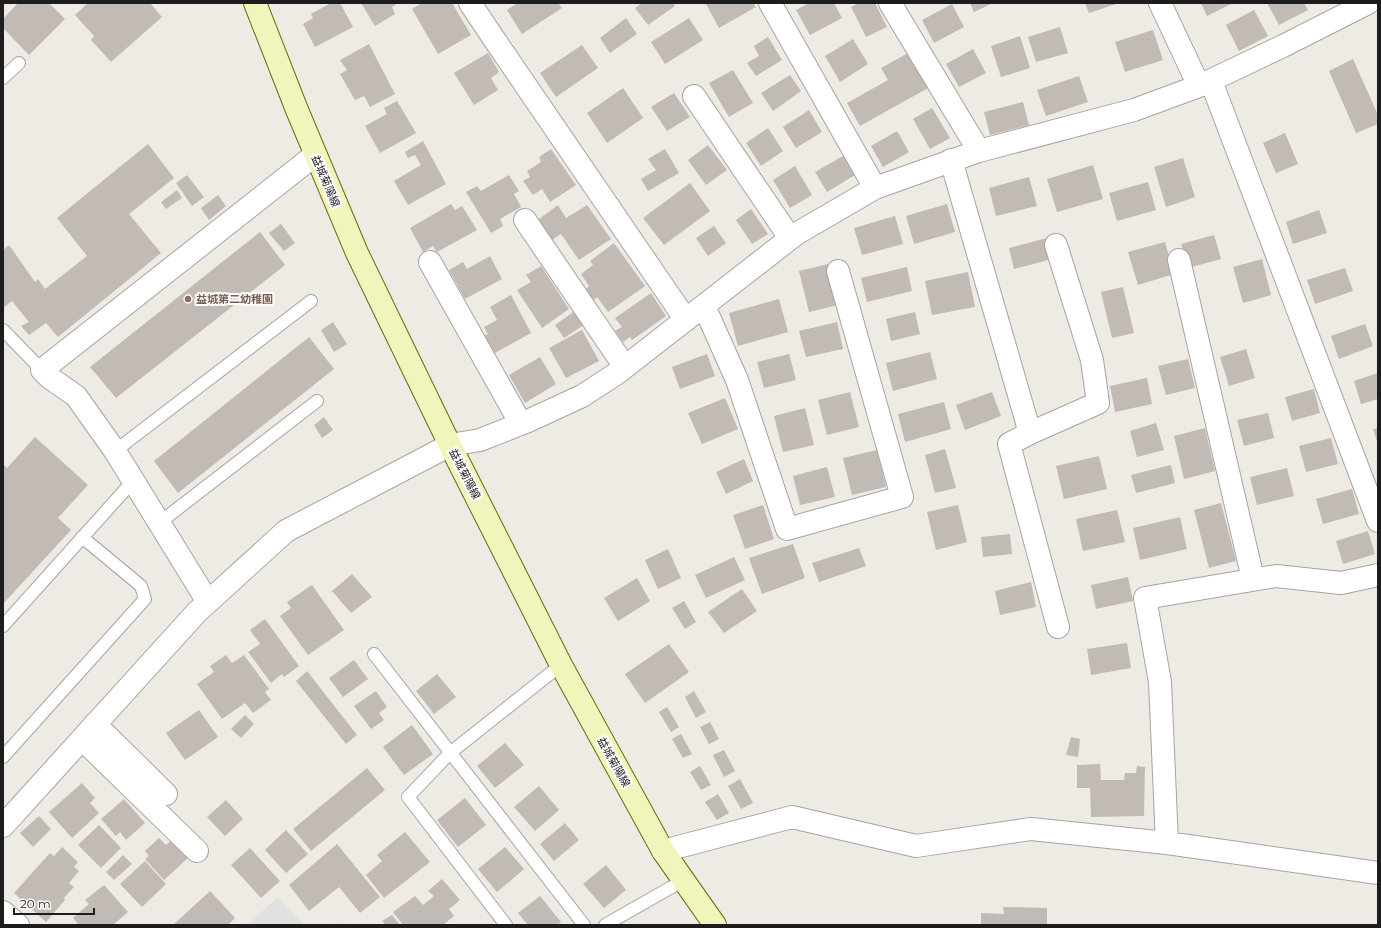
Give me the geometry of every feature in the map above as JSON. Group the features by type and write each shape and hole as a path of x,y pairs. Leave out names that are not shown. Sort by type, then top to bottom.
{"main road":[{"name":"益城菊陽線","path":"257,4 315,155 357,253 450,445 561,665 663,851 715,925"}],"street":[{"path":"470,3 686,320"},
{"path":"770,3 875,188"},
{"path":"890,3 979,151"},
{"path":"1160,3 1205,84 1378,521"},
{"path":"3,826 197,612 286,531 450,445 480,440 521,424 582,396 625,367 790,238 875,188 979,151 1134,110 1205,84 1283,46 1358,5"},
{"path":"694,96 790,238"},
{"path":"208,602 115,451 76,396 50,378 42,370 315,155"},
{"path":"951,160 1030,433"},
{"path":"525,220 625,367"},
{"path":"1056,245 1092,360 1098,403 1008,444 1058,627"},
{"path":"1179,260 1253,579"},
{"path":"430,262 521,424"},
{"path":"704,306 737,380 787,529 902,497 838,271"},
{"path":"1167,844 1160,682 1145,598 1276,576 1341,583 1378,575"},
{"path":"89,732 166,794"},
{"path":"89,732 197,851"},
{"path":"663,851 792,817 916,846 1030,829 1167,844 1378,873"},
{"path":"3,912 18,925"}],"lane":[{"path":"3,78 19,63"},
{"path":"115,451 311,301"},
{"path":"3,330 42,370"},
{"path":"159,523 317,401"},
{"path":"3,626 133,481"},
{"path":"3,758 145,599 140,586 82,538"},
{"path":"374,654 584,925"},
{"path":"506,925 408,797 450,753 561,665"},
{"path":"605,925 684,880"}],"shaded area":[{"path":"277,897 305,925 248,925"},
{"path":"348,923 346,925 305,925"}],"building":[{"path":"18,3 49,3 65,19 29,55 3,28 3,19"},
{"path":"88,3 150,3 162,17 111,62 91,40 94,36 75,15"},
{"path":"331,3 340,3 353,27 315,47 303,24 313,18 311,14"},
{"path":"361,3 398,3 392,7 395,14 375,26"},
{"path":"422,3 452,3 471,35 438,54 412,9"},
{"path":"518,3 558,3 562,8 522,34 507,10"},
{"path":"642,3 673,3 675,6 648,25 635,8"},
{"path":"753,3 756,7 719,28 706,4"},
{"path":"809,3 834,3 842,18 810,35 796,10"},
{"path":"859,3 875,3 887,27 866,37 851,7"},
{"path":"970,3 993,3 974,12"},
{"path":"1085,3 1119,3 1089,13"},
{"path":"1201,3 1233,3 1207,16"},
{"path":"1267,3 1304,3 1308,10 1279,25"},
{"path":"952,4 964,27 934,43 922,20"},
{"path":"1254,10 1268,36 1239,51 1226,25"},
{"path":"626,18 637,34 610,53 600,38"},
{"path":"689,18 703,40 665,64 651,42"},
{"path":"1060,27 1068,53 1036,62 1028,37"},
{"path":"1153,30 1163,60 1125,72 1115,42"},
{"path":"1020,36 1030,68 1001,77 991,46"},
{"path":"768,37 782,60 756,76 747,63 759,56 754,46"},
{"path":"853,39 868,64 840,82 825,56"},
{"path":"369,44 395,94 370,107 364,96 355,100 340,74 347,70 340,60"},
{"path":"582,45 598,68 556,97 540,73"},
{"path":"973,49 986,73 959,87 946,64"},
{"path":"488,53 499,72 491,78 498,90 474,105 454,73"},
{"path":"908,53 928,88 860,126 847,103 888,80 881,68"},
{"path":"1353,59 1378,115 1378,124 1356,133 1329,71"},
{"path":"733,70 753,103 729,117 709,83"},
{"path":"790,75 801,91 773,111 761,93"},
{"path":"1079,76 1088,102 1046,116 1037,90"},
{"path":"623,88 643,118 607,143 587,113"},
{"path":"674,93 690,117 667,131 651,107"},
{"path":"397,101 416,133 380,153 365,126 387,114 384,108"},
{"path":"1023,102 1029,125 990,135 984,112"},
{"path":"932,108 950,138 930,149 913,119"},
{"path":"809,110 822,132 796,148 783,127"},
{"path":"768,128 783,151 761,166 746,143"},
{"path":"897,131 909,152 883,167 871,146"},
{"path":"1285,133 1298,164 1276,173 1263,143"},
{"path":"423,141 446,184 408,205 394,181 421,165 415,155 408,158 405,152"},
{"path":"148,144 174,178 129,214 161,253 58,337 46,323 29,335 21,326 29,322 12,301 3,308 3,250 9,245 35,282 38,279 45,289 87,256 57,218"},
{"path":"708,145 727,170 706,185 688,160"},
{"path":"551,149 576,185 550,202 542,189 533,195 523,181 530,177 527,171 541,162 539,157"},
{"path":"665,149 679,173 648,191 641,179 656,170 648,159"},
{"path":"843,156 855,175 827,192 815,172"},
{"path":"1183,158 1195,197 1166,207 1154,167"},
{"path":"1093,165 1103,199 1057,212 1047,179"},
{"path":"795,166 812,195 790,208 773,180"},
{"path":"187,175 204,197 192,206 176,183"},
{"path":"509,175 519,191 514,194 521,207 500,219 503,226 491,233 466,192 477,186 481,191"},
{"path":"1029,177 1037,206 996,216 989,188"},
{"path":"1148,182 1156,210 1117,221 1109,193"},
{"path":"690,183 710,211 664,245 643,218"},
{"path":"177,190 182,198 166,209 161,202"},
{"path":"218,195 226,206 209,220 201,208"},
{"path":"451,204 455,210 462,206 477,230 437,252 433,246 423,252 410,228"},
{"path":"947,204 955,232 914,244 906,216"},
{"path":"558,205 566,218 587,205 611,239 579,260 561,234 549,242 535,222"},
{"path":"751,209 768,234 752,244 736,220"},
{"path":"1319,210 1327,233 1293,244 1286,222"},
{"path":"895,216 903,244 862,255 854,228"},
{"path":"281,224 295,243 284,251 269,233"},
{"path":"714,226 726,243 708,256 696,238"},
{"path":"260,232 285,265 116,398 90,367"},
{"path":"1214,235 1221,259 1188,268 1181,244"},
{"path":"1047,238 1052,259 1014,269 1009,248"},
{"path":"1165,242 1174,274 1138,285 1128,252"},
{"path":"614,243 645,286 608,312 597,297 594,300 585,290 589,286 581,274 593,265 590,261"},
{"path":"490,256 502,279 465,299 449,270 463,262 467,269"},
{"path":"1262,259 1271,295 1243,303 1233,267"},
{"path":"828,264 838,305 809,312 799,271"},
{"path":"541,266 569,309 542,328 517,290 531,282 526,275"},
{"path":"907,267 912,291 867,302 861,278"},
{"path":"1345,268 1353,291 1315,304 1307,280"},
{"path":"968,272 975,307 932,315 925,281"},
{"path":"1123,287 1134,333 1112,338 1101,292"},
{"path":"651,293 666,316 632,340 630,337 623,342 615,331 622,327 615,318"},
{"path":"511,295 531,333 493,354 484,336 488,334 484,327 497,320 490,307"},
{"path":"779,299 788,332 738,346 729,313"},
{"path":"576,310 585,324 564,338 555,325"},
{"path":"915,312 920,334 891,341 886,319"},
{"path":"333,322 347,344 334,352 321,330"},
{"path":"837,322 843,349 806,357 799,331"},
{"path":"1365,324 1373,346 1339,359 1331,336"},
{"path":"582,330 599,361 566,378 549,348"},
{"path":"309,337 334,369 178,493 154,461"},
{"path":"1246,349 1255,378 1229,386 1220,357"},
{"path":"930,352 937,379 893,391 886,363"},
{"path":"707,354 715,376 680,389 672,367"},
{"path":"789,354 796,380 764,388 757,362"},
{"path":"540,357 556,384 525,403 509,375"},
{"path":"1188,359 1195,388 1166,395 1158,366"},
{"path":"1378,373 1378,399 1361,404 1354,381"},
{"path":"1147,378 1152,404 1115,412 1110,386"},
{"path":"1314,389 1320,413 1292,421 1285,397"},
{"path":"850,392 859,427 827,435 818,400"},
{"path":"992,392 1001,416 965,430 956,405"},
{"path":"725,398 738,429 702,444 688,413"},
{"path":"944,402 951,429 905,442 898,414"},
{"path":"805,408 814,445 783,452 774,416"},
{"path":"1268,413 1274,438 1244,446 1237,420"},
{"path":"324,417 333,430 322,438 314,425"},
{"path":"1156,423 1164,450 1137,457 1130,431"},
{"path":"1205,428 1215,471 1184,479 1174,436"},
{"path":"1378,428 1378,444 1373,429"},
{"path":"35,437 88,485 58,518 71,530 3,604 3,464 7,468"},
{"path":"1331,438 1338,464 1306,472 1299,446"},
{"path":"945,449 956,488 935,493 925,455"},
{"path":"877,450 886,487 852,495 843,458"},
{"path":"1099,456 1107,489 1064,499 1056,466"},
{"path":"744,459 753,481 726,494 716,472"},
{"path":"1171,465 1175,483 1136,493 1131,475"},
{"path":"827,467 835,497 800,505 793,476"},
{"path":"1287,468 1294,496 1257,505 1250,477"},
{"path":"1352,489 1359,514 1323,524 1316,499"},
{"path":"1221,503 1236,561 1209,568 1194,510"},
{"path":"763,505 774,539 745,549 733,515"},
{"path":"958,505 967,542 936,550 927,512"},
{"path":"1117,510 1125,542 1083,551 1076,519"},
{"path":"1180,517 1187,549 1140,560 1133,528"},
{"path":"1368,531 1375,554 1343,564 1336,541"},
{"path":"1010,534 1012,554 983,557 981,537"},
{"path":"793,544 805,578 762,594 749,558"},
{"path":"859,548 866,566 819,582 812,563"},
{"path":"668,549 681,578 658,589 645,560"},
{"path":"734,557 745,580 706,598 695,575"},
{"path":"352,574 372,597 351,613 332,591"},
{"path":"1128,577 1133,601 1096,609 1091,585"},
{"path":"637,578 650,601 618,621 604,598"},
{"path":"1031,582 1036,607 1000,615 995,591"},
{"path":"312,585 344,630 308,655 280,616 291,608 287,602"},
{"path":"742,589 757,611 724,633 708,612"},
{"path":"684,601 696,622 685,629 672,608"},
{"path":"265,619 299,666 284,677 282,674 271,683 248,652 260,644 250,630"},
{"path":"1127,643 1131,668 1091,675 1087,649"},
{"path":"669,644 689,672 645,703 625,674"},
{"path":"226,655 232,663 244,655 269,689 265,692 271,700 253,713 245,703 222,719 197,684 214,672 210,666"},
{"path":"354,660 368,679 343,697 329,678"},
{"path":"307,671 357,735 346,744 296,681"},
{"path":"437,674 456,697 434,714 416,691"},
{"path":"376,691 387,707 379,713 384,720 371,729 354,706"},
{"path":"694,691 706,712 696,718 685,697"},
{"path":"667,707 679,727 671,732 659,712"},
{"path":"199,710 218,737 185,760 166,733"},
{"path":"245,715 254,724 241,738 231,729"},
{"path":"710,722 719,739 709,744 700,727"},
{"path":"412,725 433,754 404,775 383,747"},
{"path":"681,734 692,754 683,758 672,739"},
{"path":"1071,737 1080,739 1078,757 1066,755"},
{"path":"505,743 524,765 495,788 477,766"},
{"path":"724,750 735,771 724,777 713,755"},
{"path":"1100,764 1101,780 1124,780 1125,773 1136,773 1137,766 1145,767 1144,816 1091,817 1090,788 1077,788 1077,765"},
{"path":"700,766 711,785 701,790 690,772"},
{"path":"367,768 385,790 311,851 293,829"},
{"path":"740,779 753,803 741,809 728,786"},
{"path":"82,783 95,798 90,803 99,813 72,838 49,812"},
{"path":"539,786 559,810 535,831 514,807"},
{"path":"718,794 729,813 717,820 705,802"},
{"path":"465,798 486,825 458,847 437,820"},
{"path":"124,799 145,823 126,840 120,832 116,836 101,819"},
{"path":"226,800 243,819 225,836 207,817"},
{"path":"39,816 51,829 33,847 20,833"},
{"path":"565,823 579,840 554,861 540,844"},
{"path":"99,825 121,848 101,868 78,845"},
{"path":"286,830 308,854 286,873 265,850"},
{"path":"405,832 430,862 384,898 366,875 382,861 377,855"},
{"path":"159,838 166,845 172,840 189,857 164,880 145,859 149,856 145,851"},
{"path":"337,844 380,897 360,913 339,887 309,911 289,885"},
{"path":"62,847 78,862 74,867 79,871 69,883 74,887 46,922 14,893 50,853 54,856"},
{"path":"505,847 524,869 497,892 478,869"},
{"path":"250,848 280,881 261,898 231,865"},
{"path":"123,855 132,864 114,880 106,872"},
{"path":"145,861 166,884 142,907 120,884"},
{"path":"606,865 626,890 604,908 583,884"},
{"path":"442,879 460,900 449,909 454,916 443,925 403,925 393,912 415,896 423,905 434,896 428,891"},
{"path":"104,885 128,912 113,925 79,925 73,918 89,904 85,900"},
{"path":"210,891 235,918 228,925 174,924"},
{"path":"540,896 561,922 557,925 528,925 518,913"},
{"path":"1003,907 1047,908 1047,925 981,925 981,913 1004,914"},
{"path":"392,915 400,925 386,925 382,921"}],"place":[{"name":"益城第二幼稚園","path":"188,299"}]}
